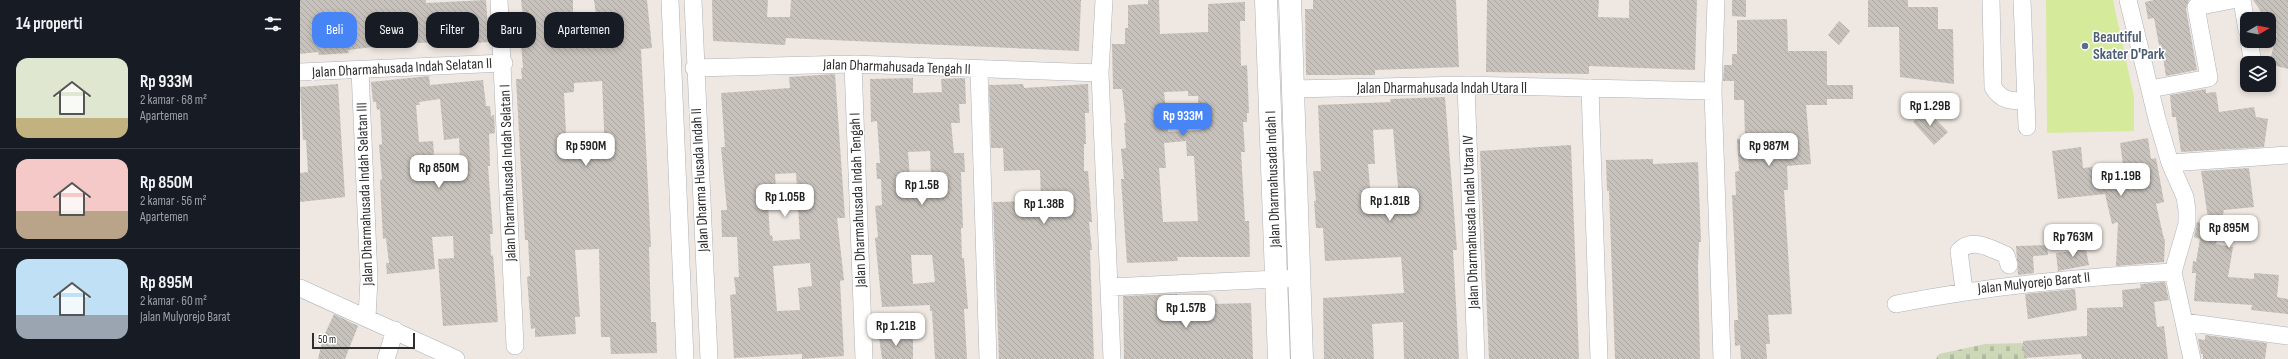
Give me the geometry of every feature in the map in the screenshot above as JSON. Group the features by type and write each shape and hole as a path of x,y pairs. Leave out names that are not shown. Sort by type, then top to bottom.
{"main road":[{"name":"Jalan Dharmahusada Indah I","path":"1266,0 1279,359"},
{"name":"Jalan Dharmahusada Indah I","path":"1290,0 1302,359"}],"street":[{"name":"Jalan Dharmahusada Indah Selatan I","path":"499,0 504,63 515,346"},
{"name":"Jalan Dharma Husada Indah II","path":"670,0 685,359"},
{"name":"Jalan Dharma Husada Indah II","path":"693,0 694,68 709,359"},
{"path":"1104,0 1100,73 1112,359"},
{"path":"1716,0 1713,91 1722,359"},
{"path":"1991,0 1992,87 1998,95 2007,101 2026,101"},
{"path":"2022,0 2027,127"},
{"path":"2128,0 2170,163 2185,196 2187,224 2173,272 2192,359"},
{"path":"2150,89 2209,78 2196,7 2232,0"},
{"path":"2242,0 2244,12"},
{"name":"Jalan Dharmahusada Indah Selatan II","path":"300,72 504,63"},
{"name":"Jalan Dharmahusada Tengah II","path":"694,68 853,64 978,70 1100,73"},
{"name":"Jalan Dharmahusada Indah Tengah I","path":"853,64 864,359"},
{"name":"Jalan Dharmahusada Indah Selatan III","path":"360,70 369,279 367,317"},
{"path":"978,70 988,359"},
{"name":"Jalan Dharmahusada Indah Utara II","path":"1293,89 1466,85 1713,91"},
{"name":"Jalan Dharmahusada Indah Utara IV","path":"1466,85 1476,359"},
{"path":"1590,88 1599,359"},
{"path":"2170,163 2288,155"},
{"path":"1964,290 1958,251 1962,247 1969,244 1976,244 1993,249 2006,255 2009,265"},
{"name":"Jalan Mulyorejo Barat II","path":"1896,304 1964,290 2111,275 2173,272"},
{"path":"1110,287 1300,278"},
{"path":"300,288 367,317 453,358"},
{"path":"2184,322 2288,336"},
{"path":"386,359 395,330"}],"green space":[{"name":"Beautiful Skater D'Park","path":"2046,0 2113,0 2134,97 2134,131 2047,133"},
{"path":"2025,343 2027,359 1936,359 1939,354 1985,344"}],"building":[{"path":"300,0 426,0 426,3 486,0 487,42 479,43 479,12 426,12 426,43 418,43 418,12 365,12 365,48 348,50 349,53 319,55 318,52 300,54"},
{"path":"521,0 573,0 573,12 544,12 544,48 624,48 624,12 596,12 594,0 647,0 652,48 641,49 651,247 649,247 651,322 656,322 657,353 611,354 610,337 601,337 599,249 575,250 580,317 575,317 576,334 535,337 535,328 531,329 527,277 530,276 528,240 525,240 516,79 522,79 521,68 523,68 521,48 536,48 536,12 522,12","holes":["602,81 605,152 567,154 564,93 574,92 574,83"]},
{"path":"712,0 768,0 767,17 790,17 791,0 1081,0 1079,51 786,38 785,45 713,41"},
{"path":"1148,0 1159,0 1160,34 1208,32 1208,4 1245,2 1245,21 1240,21 1241,66 1247,65 1249,113 1247,113 1247,122 1243,122 1245,152 1241,152 1245,221 1249,221 1250,257 1177,257 1178,261 1127,263 1121,179 1124,179 1121,149 1126,148 1124,123 1126,123 1122,89 1113,89 1112,44 1125,44 1125,28 1128,28 1128,5 1148,4","holes":["1188,91 1188,96 1198,96 1200,130 1168,132 1164,92","1186,141 1187,156 1194,156 1198,221 1163,222 1159,168 1166,168 1164,143"]},
{"path":"1313,0 1456,0 1459,67 1375,70 1375,75 1306,75 1305,9 1313,9"},
{"path":"1487,0 1599,0 1598,17 1629,18 1629,0 1697,0 1695,70 1589,66 1589,74 1486,72"},
{"path":"1732,0 1746,0 1746,17 1732,16"},
{"path":"1868,0 1908,0 1908,7 1938,7 1938,29 1953,29 1954,84 1900,77 1899,27 1868,27"},
{"path":"2154,0 2189,0 2186,9 2197,70 2166,76 2161,45 2159,45 2154,18 2148,19 2145,2"},
{"path":"2253,0 2288,0 2288,69 2276,66 2276,56 2271,56 2273,48 2276,48 2276,12 2261,12"},
{"path":"1787,19 1788,51 1827,51 1827,85 1853,85 1853,99 1827,99 1827,105 1806,105 1811,164 1787,166 1788,190 1784,190 1792,314 1768,315 1770,344 1766,344 1767,359 1741,359 1740,345 1735,346 1734,320 1738,320 1732,195 1736,195 1735,172 1739,171 1737,139 1745,139 1744,100 1734,100 1734,81 1723,81 1724,65 1732,65 1732,54 1737,54 1737,20"},
{"path":"1839,21 1850,31 1839,45 1828,35"},
{"path":"835,74 845,218 837,218 844,280 840,281 844,356 802,359 802,354 734,358 730,295 736,294 734,277 739,277 737,237 722,237 721,210 727,210 721,147 725,147 721,93 790,88 789,77","holes":["796,173 800,239 773,241 772,235 770,236 768,204 777,203 775,174","810,263 812,286 798,288 800,310 777,311 773,266"]},
{"path":"429,76 430,85 483,80 486,106 490,106 491,116 494,115 495,133 489,134 490,166 488,166 493,234 490,234 491,256 493,255 498,322 443,326 438,259 454,258 453,236 432,237 435,269 387,274 386,263 389,263 386,238 383,239 380,180 382,179 379,145 382,144 380,109 377,110 376,102 373,102 371,82","holes":["440,99 444,140 459,138 461,179 436,181 433,141 419,142 416,105 420,105 419,102"]},
{"path":"913,78 913,93 942,92 941,79 965,78 966,104 959,104 960,123 951,123 954,153 964,153 965,172 961,172 963,228 961,228 962,258 964,258 968,309 964,309 967,359 935,359 932,311 930,311 930,305 882,307 875,238 878,237 875,206 882,205 881,179 877,179 876,163 880,163 877,121 871,122 870,79","holes":["930,151 931,178 910,179 908,152","911,255 932,255 935,282 913,284"]},
{"path":"338,84 345,197 300,202 300,173 308,172 306,140 303,140 300,87"},
{"path":"1023,84 1024,88 1088,84 1089,113 1085,113 1086,144 1084,144 1084,171 1088,171 1092,222 1089,222 1092,250 1090,250 1094,359 999,359 993,202 1041,201 1040,170 1004,171 1003,148 991,148 989,85"},
{"path":"2206,89 2206,93 2216,92 2219,112 2254,107 2256,117 2268,119 2264,147 2181,152 2176,117 2172,117 2170,95"},
{"path":"1445,97 1457,250 1453,250 1459,359 1404,359 1403,322 1372,324 1374,359 1324,359 1323,298 1404,293 1401,257 1325,261 1323,228 1316,228 1314,201 1316,201 1313,171 1321,171 1318,105 1391,102 1390,99","holes":["1393,129 1399,198 1371,199 1368,164 1375,164 1373,130"]},
{"path":"1926,109 1948,132 1934,145 1913,122"},
{"path":"2148,138 2151,159 2156,158 2164,202 2156,204 2165,239 2164,262 2116,266 2118,222 2112,224 2105,194 2058,199 2052,151 2081,147 2083,168 2123,164 2120,143"},
{"path":"1571,145 1579,359 1489,359 1480,151"},
{"path":"1653,159 1653,164 1698,162 1701,242 1699,242 1698,268 1700,359 1615,359 1609,191 1607,191 1606,160"},
{"path":"2249,168 2254,207 2224,210 2216,244 2233,247 2228,277 2254,279 2254,273 2279,275 2277,297 2288,299 2288,314 2251,310 2252,305 2194,301 2196,273 2192,273 2193,261 2196,262 2200,239 2194,237 2197,222 2209,225 2201,171"},
{"path":"2085,244 2089,265 2058,271 2056,253 2074,251 2073,246"},
{"path":"2047,245 2048,255 2033,256 2034,273 2018,275 2016,246"},
{"path":"2165,282 2169,300 2154,302 2157,327 2164,326 2168,359 2082,359 2081,354 2024,358 2023,341 2087,336 2087,308 2123,307 2122,290 2141,288 2140,284"},
{"path":"2075,289 2077,310 2028,319 2025,294"},
{"path":"1177,294 1178,305 1251,303 1253,359 1124,359 1123,296"},
{"path":"334,314 358,326 345,359 318,359 323,338"},
{"path":"904,333 904,339 913,338 913,359 882,359 879,337"},
{"path":"2205,335 2267,343 2265,359 2203,359 2203,354 2201,354 2198,339 2205,340"}],"place":[{"name":"Beautiful Skater D'Park","path":"2085,46"}]}
